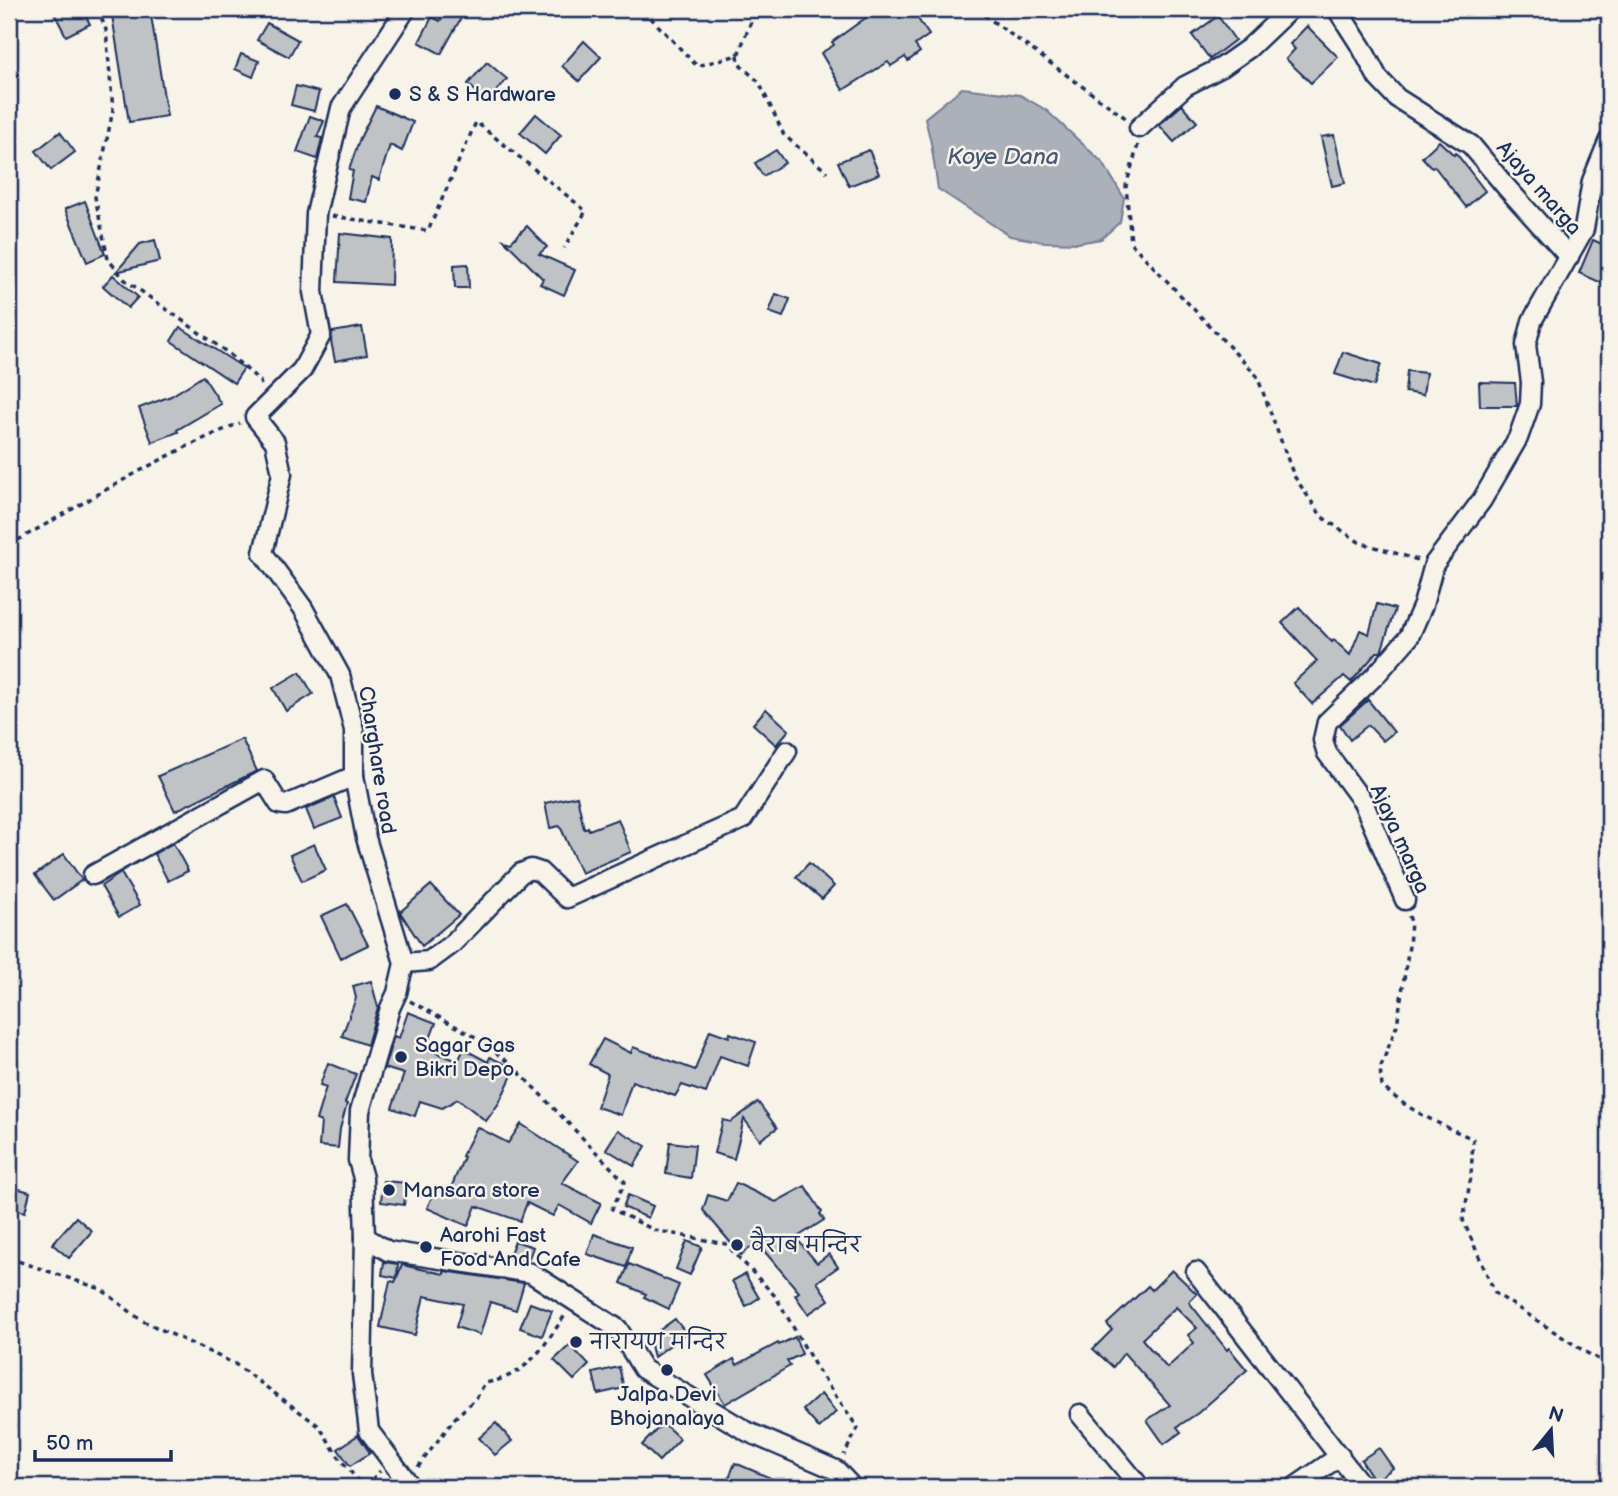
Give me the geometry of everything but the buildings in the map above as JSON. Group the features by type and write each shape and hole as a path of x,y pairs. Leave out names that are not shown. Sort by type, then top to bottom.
{"street":[{"path":"261,412 302,370 321,335 313,292 316,214 341,108 406,9"},
{"path":"1139,128 1185,86 1222,67 1249,48 1290,9"},
{"name":"Ajaya marga","path":"1337,9 1378,78 1397,98 1471,145 1569,257 1532,321 1526,345 1531,382 1530,404 1518,438 1482,500 1434,564 1423,606 1409,637 1376,675 1327,722 1323,740 1327,752 1363,802 1405,900"},
{"path":"1569,257 1584,229 1592,181 1609,140"},
{"name":"Charghare road","path":"261,412 275,442 282,474 263,553 303,608 340,675 354,730 354,776 366,838 404,963"},
{"path":"409,1485 369,1431 362,1374 365,1237 363,1178 358,1160 360,1111 404,963 429,961 452,944 521,873 531,869 540,872 568,898 743,819 787,751"},
{"path":"93,875 264,780 279,804 286,805 354,776"},
{"path":"365,1237 388,1251 531,1273 618,1329 643,1369 748,1432 836,1470 852,1487"},
{"path":"1196,1272 1363,1487"},
{"path":"1080,1414 1140,1487"},
{"path":"1294,1487 1339,1457"}],"path":[{"path":"9,545 155,464 261,412 260,381 228,352 124,279 108,259 95,197 113,110 106,30 98,9"},
{"path":"650,9 648,15 697,65 737,55"},
{"path":"755,9 737,55 738,64 760,82 784,135 827,172"},
{"path":"976,9 1139,128 1138,146 1126,186 1131,243 1258,376 1294,476 1322,517 1359,542 1434,564"},
{"path":"316,214 428,231 477,122 586,211 564,248"},
{"name":"Ajaya marga","path":"1405,900 1411,922 1409,946 1397,1025 1380,1069 1382,1086 1395,1099 1423,1116 1473,1139 1471,1177 1464,1220 1495,1293 1609,1365"},
{"path":"397,993 477,1038 513,1066 625,1182 612,1209 654,1230 726,1244 776,1297 817,1369 858,1428 836,1470"},
{"path":"9,1258 101,1289 141,1320 235,1364 319,1426 338,1456 363,1487"},
{"path":"409,1485 422,1460 455,1418 476,1398 485,1383 505,1379 526,1366 569,1310 571,1300"}],"water":[{"name":"Koye Dana","path":"962,88 1020,95 1046,110 1103,163 1124,198 1120,222 1101,239 1078,243 1045,242 1010,236 938,189 925,118"}],"place":[{"name":"S & S Hardware","path":"395,94"},
{"name":"Sagar Gas Bikri Depo","path":"401,1057"},
{"name":"Mansara store","path":"389,1190"},
{"name":"वैराब मन्दिर","path":"737,1245"},
{"name":"Aarohi Fast Food And Cafe","path":"426,1247"},
{"name":"नारायण मन्दिर","path":"576,1342"},
{"name":"Jalpa Devi Bhojanalaya","path":"667,1370"}]}
